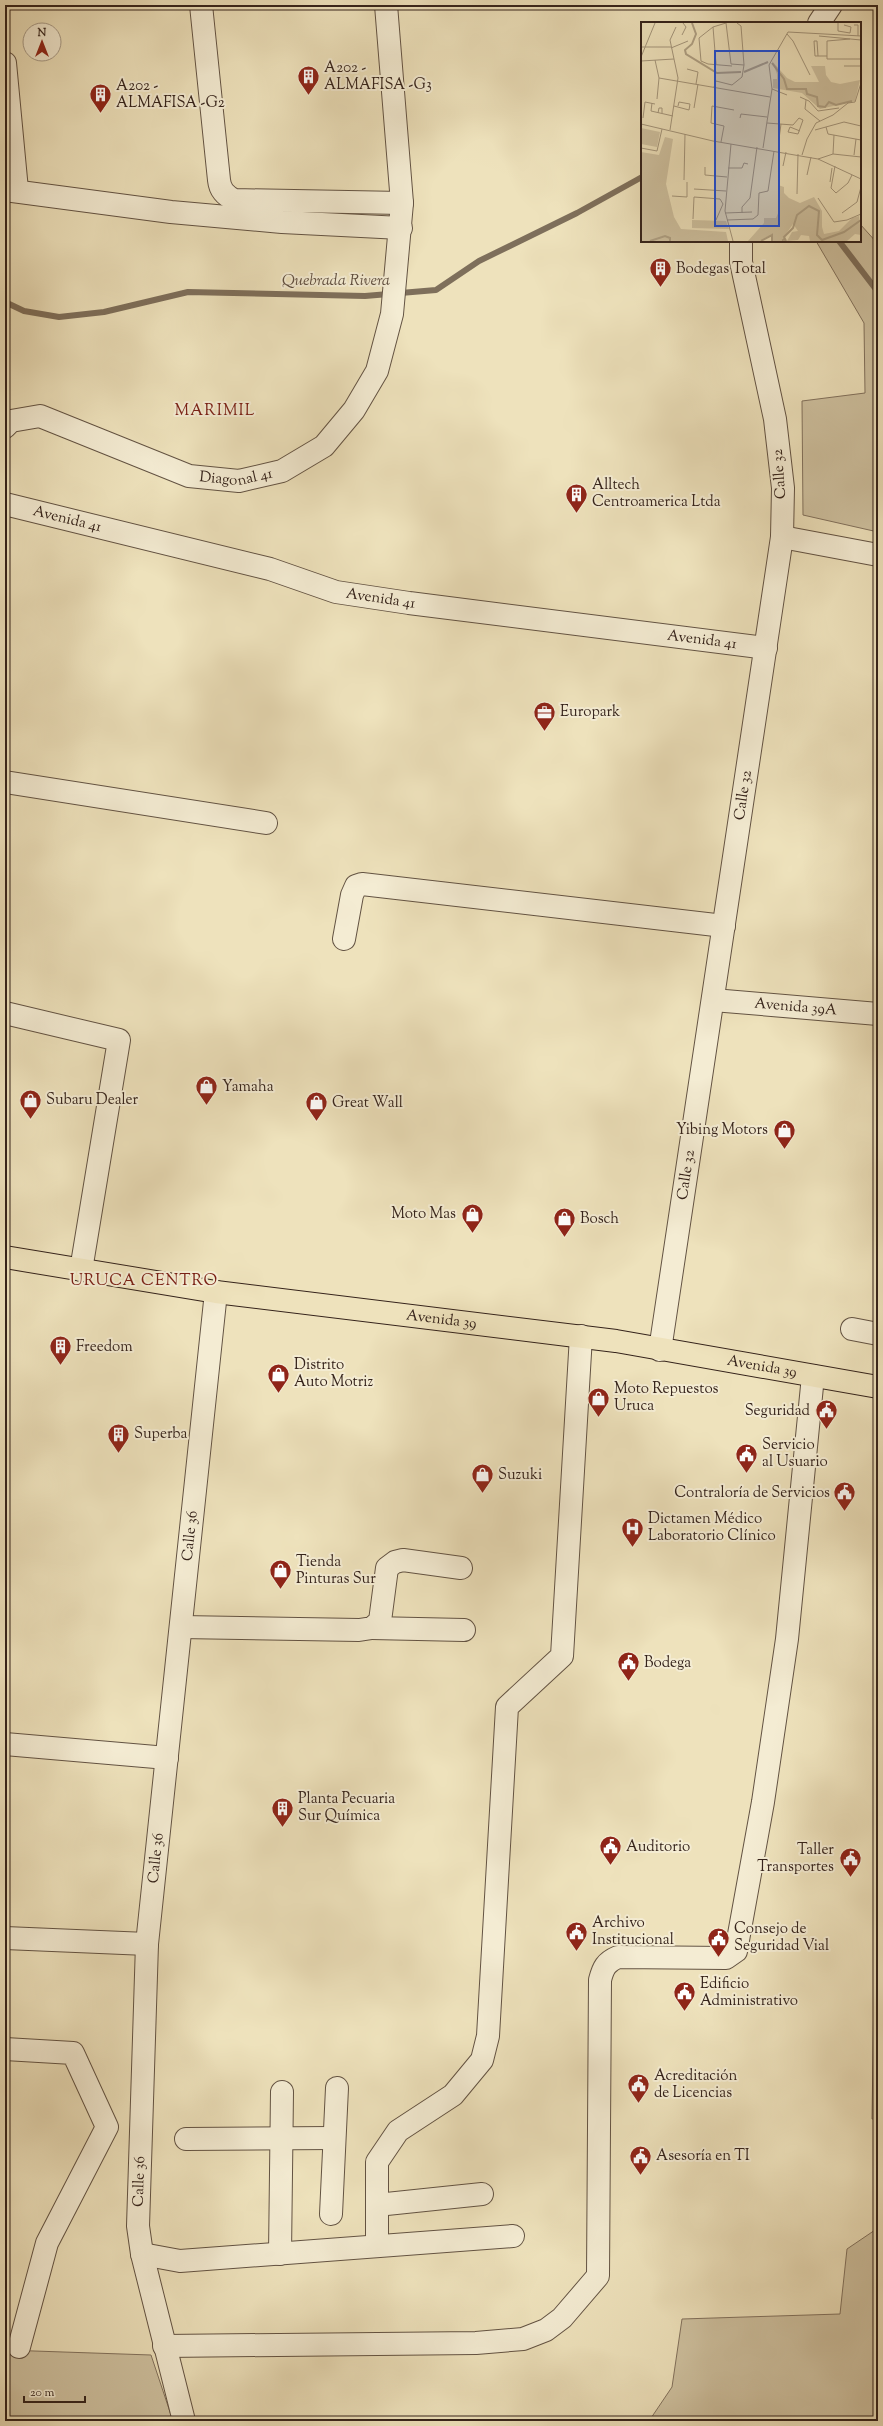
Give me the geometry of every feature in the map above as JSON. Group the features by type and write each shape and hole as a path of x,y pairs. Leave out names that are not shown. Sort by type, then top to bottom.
{"main road":[{"name":"Avenida 39","path":"5,1257 216,1292 581,1336 878,1387"}],"street":[{"path":"201,5 219,180 220,187 225,195 234,200 402,204"},
{"name":"Diagonal 41","path":"5,428 11,421 40,416 188,476 239,481 282,471 324,446 354,410 377,371 392,314 402,204 386,5"},
{"path":"820,22 831,5"},
{"path":"5,63 11,190 172,212 282,222 401,228"},
{"name":"Calle 32","path":"660,1350 782,537 783,488 775,420 741,262 741,242"},
{"name":"Avenida 41","path":"5,504 270,569 336,592 409,604 766,648"},
{"path":"782,537 878,555"},
{"path":"5,782 266,823"},
{"path":"344,939 352,895 356,886 362,884 724,926"},
{"name":"Avenida 39A","path":"713,1000 878,1014"},
{"path":"5,1013 119,1040 81,1270"},
{"name":"Calle 36","path":"184,2421 142,2254 138,2226 147,1944 216,1292"},
{"path":"852,1329 878,1334"},
{"path":"377,2246 377,2162 398,2131 453,2095 482,2060 491,2002 507,1707 562,1656 581,1336"},
{"path":"164,2346 476,2343 523,2339 546,2330 562,2318 598,2276 600,1980 603,1968 609,1961 618,1957 726,1958 736,1951 763,1802 787,1639 813,1376"},
{"path":"372,1628 380,1621 387,1568 395,1562 403,1560 461,1568"},
{"path":"181,1627 464,1630"},
{"path":"5,1744 167,1758"},
{"path":"5,1938 147,1944"},
{"path":"5,2049 73,2053 107,2127 46,2243 20,2347"},
{"path":"331,2214 336,2088"},
{"path":"280,2254 282,2092"},
{"path":"186,2139 334,2138"},
{"path":"377,2206 482,2194"},
{"path":"142,2254 180,2261 513,2236"}],"shaded area":[{"path":"861,225 878,244 878,532 803,515 802,401 865,393 864,323 817,242 861,242"},
{"path":"876,1856 878,1856 878,2119 872,2119"},
{"path":"878,2228 878,2421 649,2421 672,2387 682,2319 840,2314 847,2249"},
{"path":"5,2350 151,2355 173,2421 5,2421"}],"waterway":[{"name":"Quebrada Rivera","path":"5,302 24,311 59,317 104,312 188,292 365,296 436,290 479,261 577,213 641,178"},
{"name":"Quebrada Rivera","path":"840,242 878,292"}],"place":[{"name":"A202 - ALMAFISA -G3","path":"308,96"},
{"name":"A202 - ALMAFISA -G2","path":"101,114"},
{"name":"Bodegas Total","path":"661,288"},
{"name":"Alltech Centroamerica Ltda","path":"577,514"},
{"name":"Europark","path":"544,732"},
{"name":"Yamaha","path":"207,1106"},
{"name":"Subaru Dealer","path":"30,1120"},
{"name":"Great Wall","path":"316,1122"},
{"name":"Yibing Motors","path":"784,1150"},
{"name":"Moto Mas","path":"472,1234"},
{"name":"Bosch","path":"565,1238"},
{"name":"Freedom","path":"61,1366"},
{"name":"Distrito Auto Motriz","path":"279,1394"},
{"name":"Moto Repuestos Uruca","path":"598,1418"},
{"name":"Seguridad","path":"826,1430"},
{"name":"Superba","path":"119,1454"},
{"name":"Servicio al Usuario","path":"746,1474"},
{"name":"Suzuki","path":"483,1494"},
{"name":"Contraloría de Servicios","path":"845,1512"},
{"name":"Dictamen Médico Laboratorio Clínico","path":"632,1548"},
{"name":"Tienda Pinturas Sur","path":"280,1590"},
{"name":"Bodega","path":"629,1682"},
{"name":"Planta Pecuaria Sur Química","path":"283,1828"},
{"name":"Auditorio","path":"611,1866"},
{"name":"Taller Transportes","path":"850,1878"},
{"name":"Archivo Institucional","path":"576,1952"},
{"name":"Consejo de Seguridad Vial","path":"719,1958"},
{"name":"Edificio Administrativo","path":"685,2012"},
{"name":"Acreditación de Licencias","path":"639,2104"},
{"name":"Asesoría en TI","path":"641,2176"}],"district":[{"name":"MARIMIL","path":"215,411"},
{"name":"URUCA CENTRO","path":"144,1281"}]}
